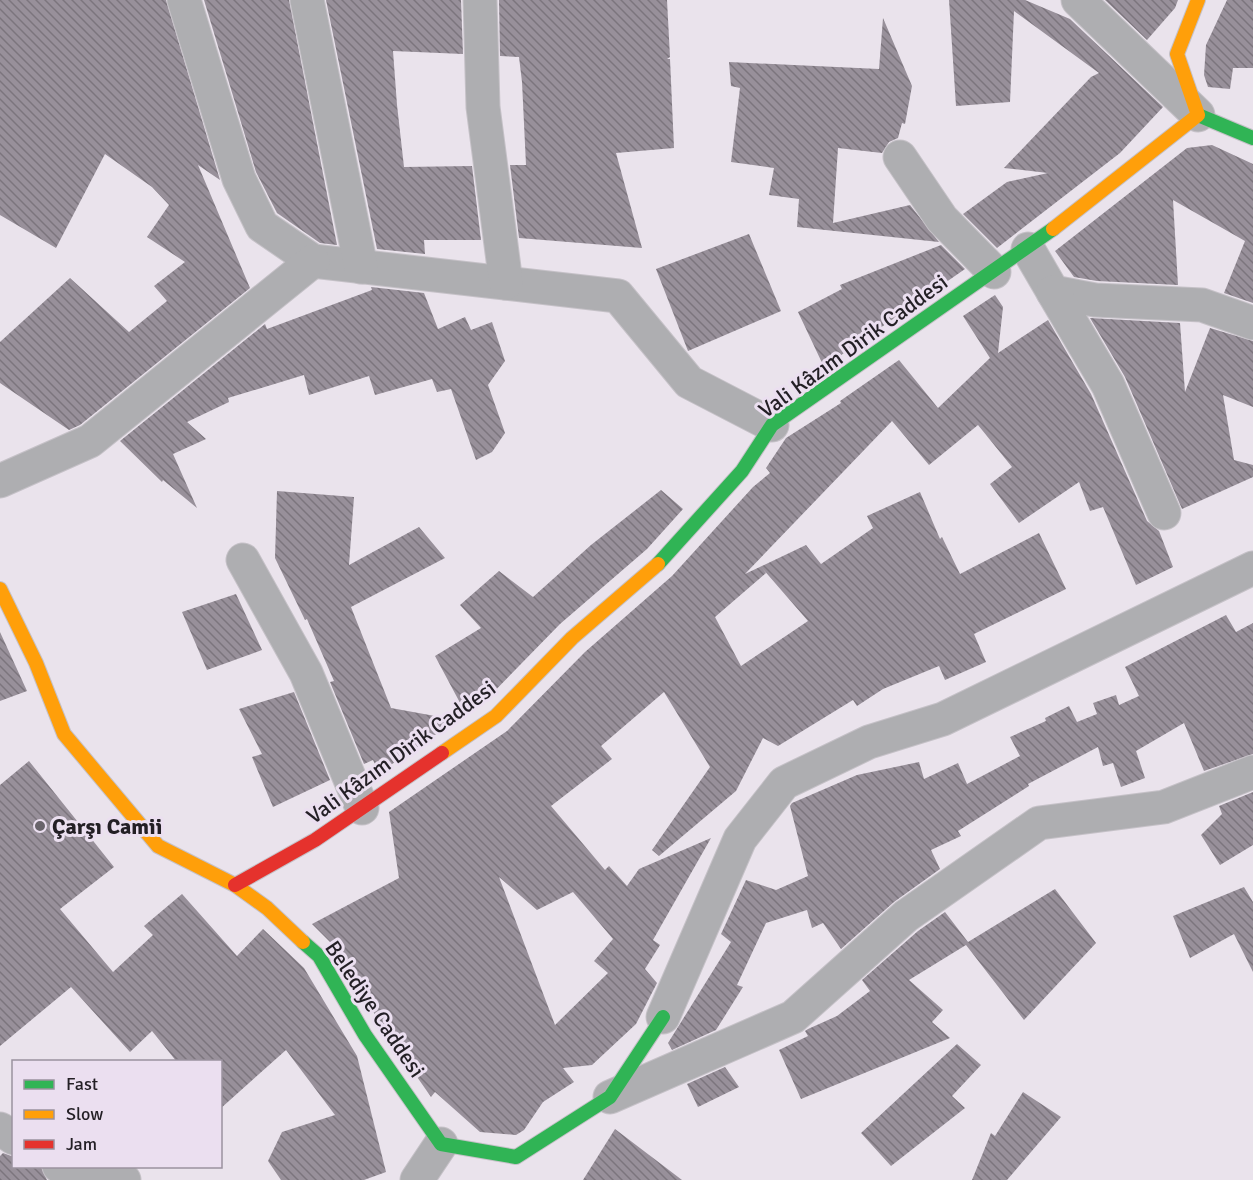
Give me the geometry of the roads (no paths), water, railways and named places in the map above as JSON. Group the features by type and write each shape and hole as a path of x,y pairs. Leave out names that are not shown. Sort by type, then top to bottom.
{"main road":[{"path":"1198,0 1177,54 1198,115 1253,138"},
{"name":"Vali Kâzım Dirik Caddesi","path":"235,885 315,840 496,716 572,638 660,562 742,471 772,425 1028,249 1198,115"},
{"name":"Belediye Caddesi","path":"0,589 36,663 64,734 158,846 235,885 267,908 319,956 365,1035 441,1144"},
{"path":"441,1144 516,1157 610,1097 663,1017"}],"street":[{"path":"184,0 239,179 262,226 313,261 618,296 689,382 772,425"},
{"path":"307,0 361,267"},
{"path":"480,0 483,107 506,283"},
{"path":"1078,0 1198,115"},
{"path":"900,157 942,219 994,272"},
{"path":"1028,249 1108,385 1164,513"},
{"path":"0,481 90,441 313,261"},
{"path":"1053,292 1095,300 1202,305 1253,323"},
{"path":"243,560 306,673 362,808"},
{"path":"663,1017 740,839 784,783 869,742 944,719 1253,568"},
{"path":"610,1097 793,1017 906,916 1039,823 1164,807 1253,772"},
{"path":"417,1180 441,1144"},
{"path":"71,1173 124,1180"}],"place":[{"name":"Çarşı Camii","path":"40,826"}]}
